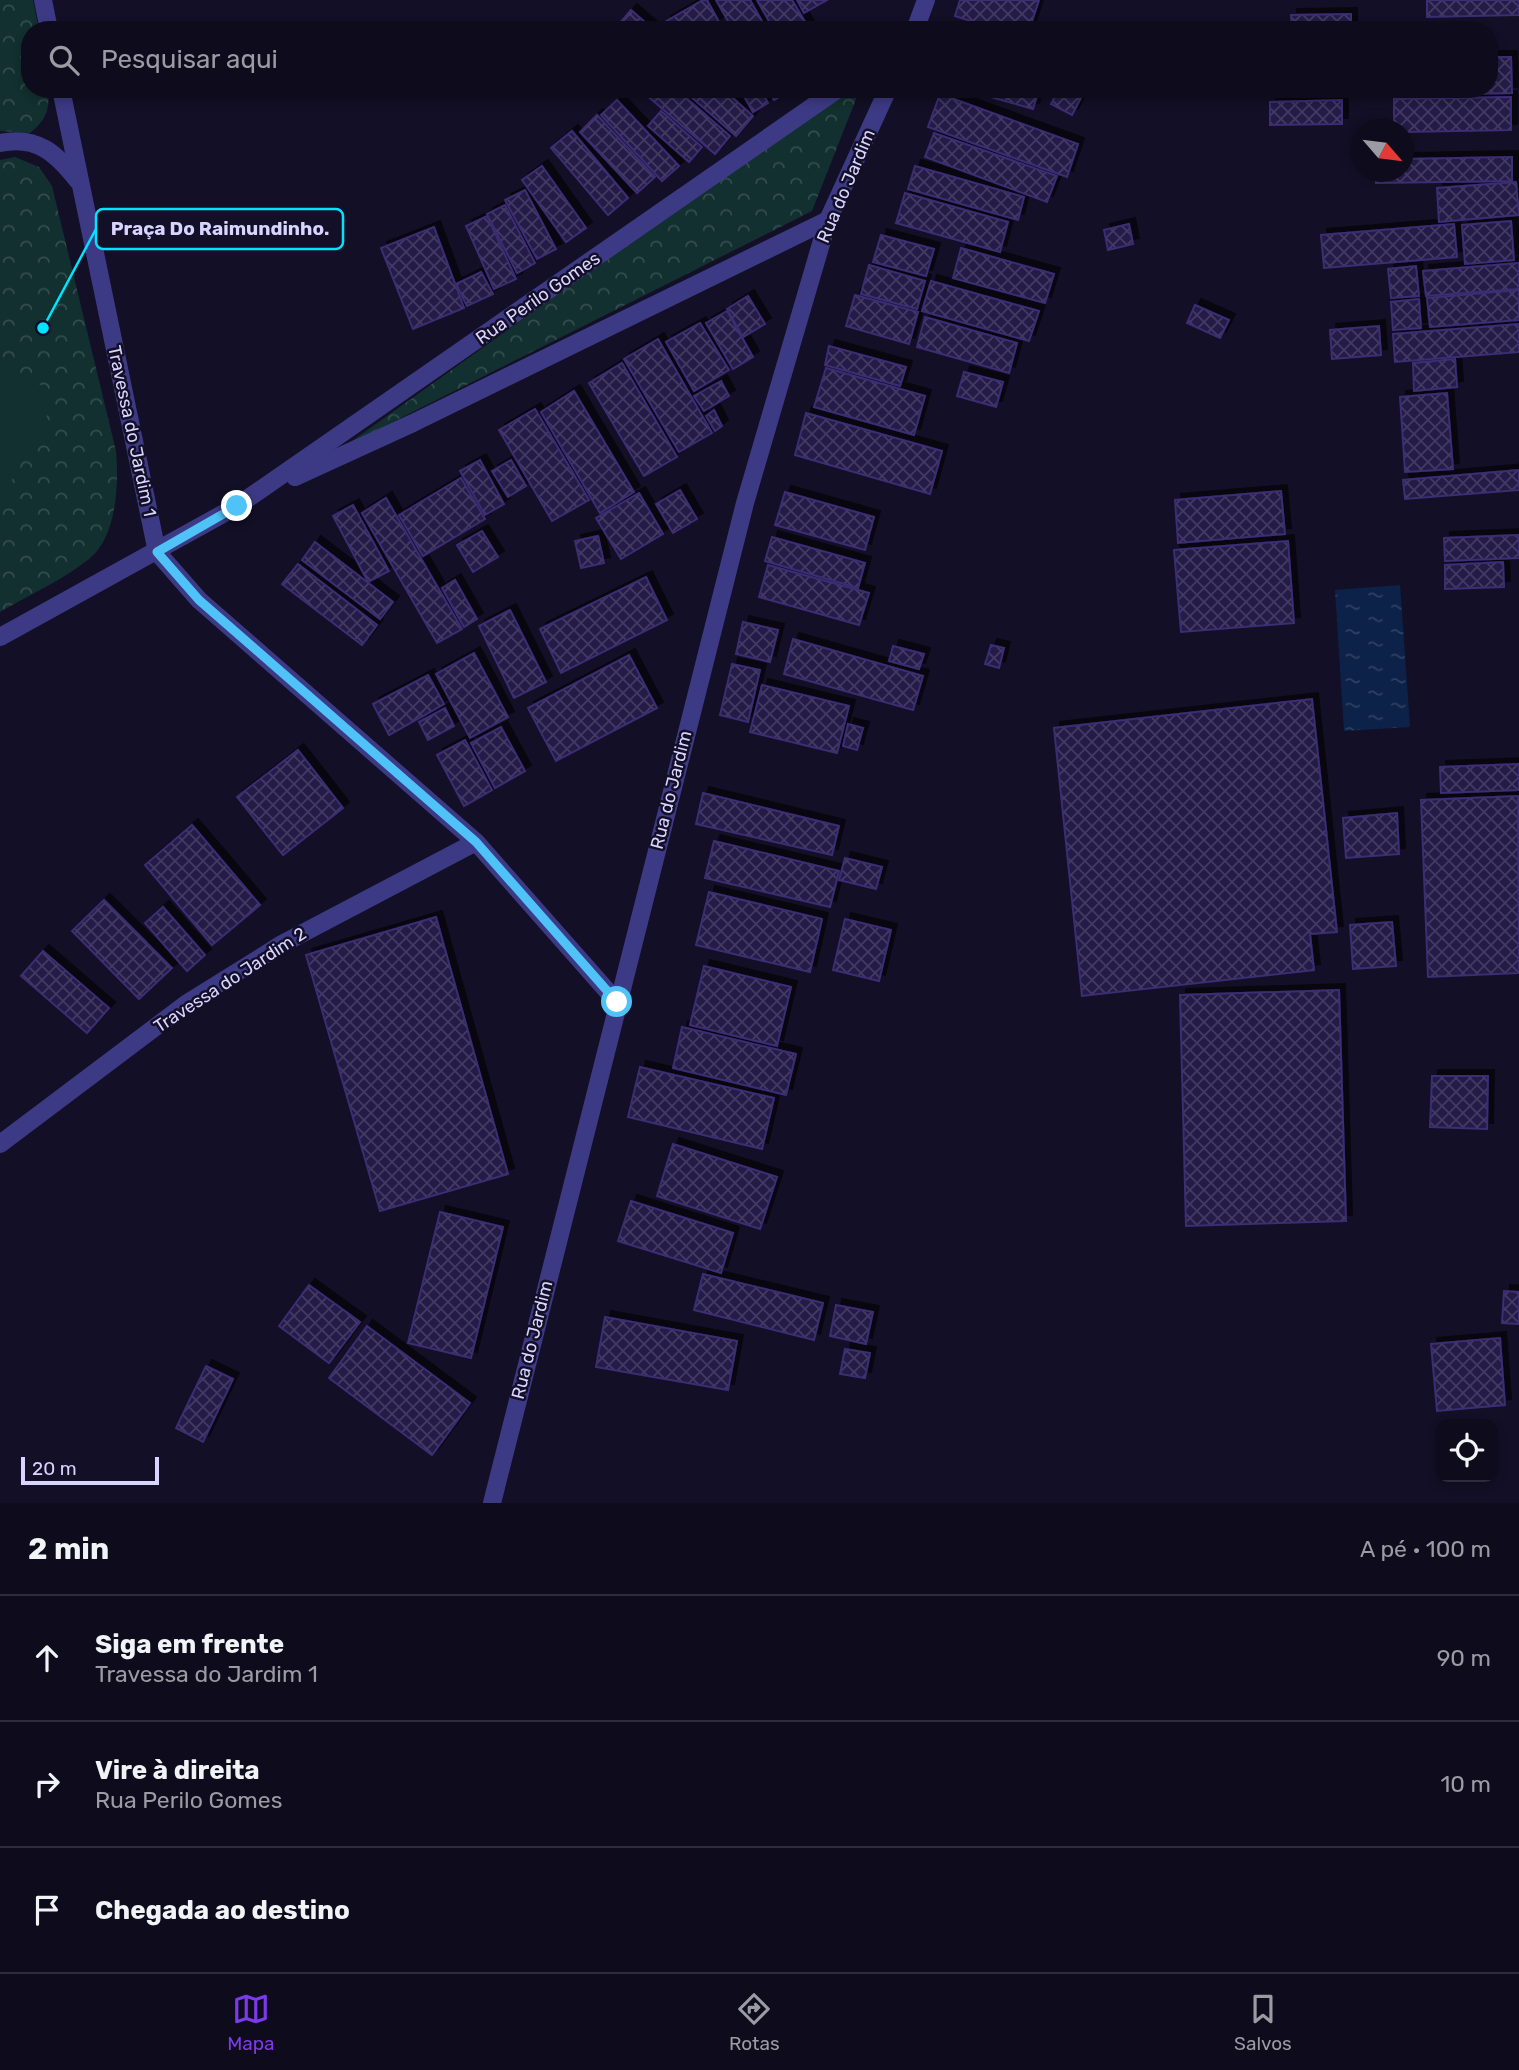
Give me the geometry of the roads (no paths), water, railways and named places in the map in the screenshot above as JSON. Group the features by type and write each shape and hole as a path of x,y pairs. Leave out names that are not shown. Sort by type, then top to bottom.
{"street":[{"path":"43,0 47,21"},
{"path":"918,21 926,0"},
{"name":"Travessa do Jardim 1","path":"63,98 157,552 199,600 476,842 617,1002"},
{"name":"Rua Perilo Gomes","path":"237,506 825,98"},
{"name":"Rua do Jardim","path":"492,1503 745,503 828,220 884,98"},
{"path":"0,143 24,141 45,147 59,157 82,186"},
{"name":"Rua Perilo Gomes","path":"0,637 237,506 828,220"},
{"name":"Travessa do Jardim 2","path":"0,1144 196,997 282,943 476,842"}],"water":[{"path":"1400,585 1410,727 1344,731 1335,590"}],"place":[{"name":"Praça Do Raimundinho.","path":"43,328"}]}
